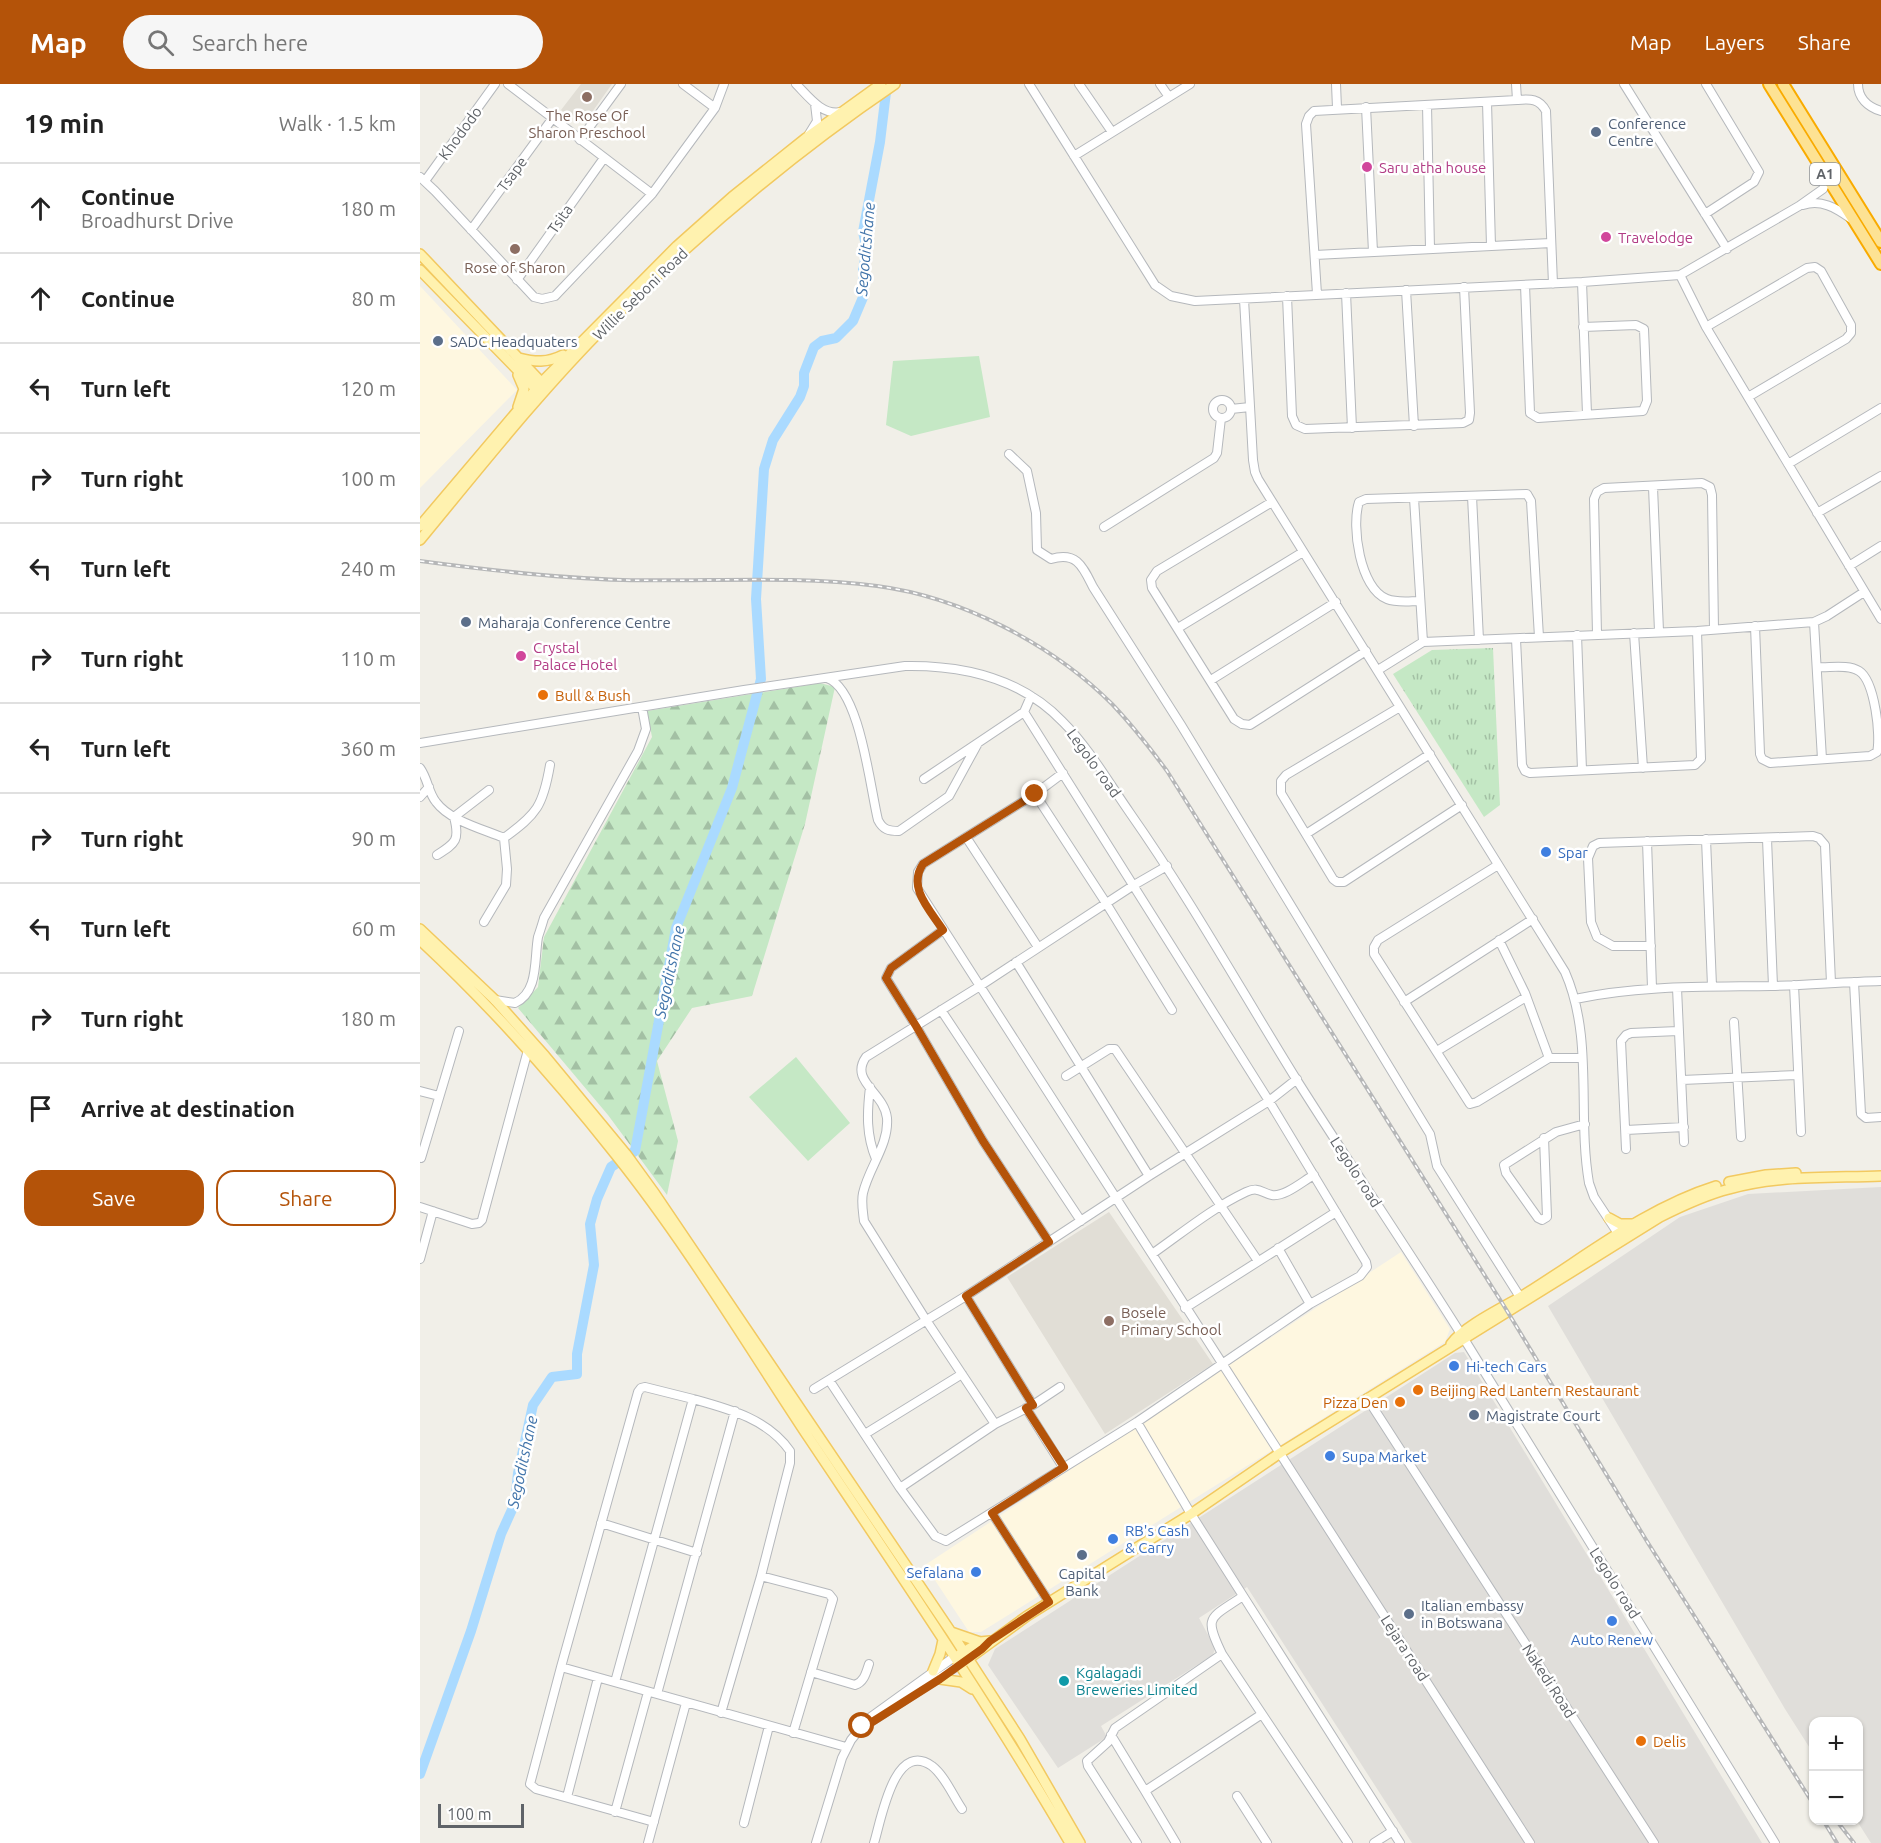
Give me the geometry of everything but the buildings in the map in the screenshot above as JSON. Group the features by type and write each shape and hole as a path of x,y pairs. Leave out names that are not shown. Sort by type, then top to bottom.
{"highway":[{"name":"A1","path":"1769,84 1881,264"},
{"name":"A1","path":"1783,84 1881,242"}],"main road":[{"path":"861,102 881,84"},
{"path":"861,102 895,84"},
{"name":"Willie Seboni Road","path":"420,540 573,349 677,246 732,198 842,111 861,102"},
{"name":"Willie Seboni Road","path":"420,526 516,412 609,322 737,203 861,102"},
{"path":"420,254 519,358 542,389"},
{"path":"420,270 514,368 542,389"},
{"path":"519,358 546,362 573,349"},
{"path":"514,368 524,389 516,412"},
{"path":"420,930 495,1000 545,1056 652,1197 951,1632 1020,1739 1080,1843"},
{"path":"420,940 476,993 622,1156"},
{"path":"956,1661 1191,1514 1280,1453 1450,1346 1604,1242 1621,1236 1635,1224 1704,1190 1729,1182 1881,1169"},
{"path":"1462,1336 1621,1236 1710,1194 1767,1178 1881,1176"},
{"path":"652,1197 683,1248 979,1695 1070,1843"},
{"path":"1604,1242 1608,1233 1609,1218 1620,1224 1635,1224"},
{"path":"951,1632 984,1644"},
{"path":"933,1671 943,1640"},
{"path":"978,1675 984,1644"},
{"path":"940,1679 961,1682 979,1695"}],"street":[{"name":"Khododo","path":"423,179 495,84"},
{"path":"508,84 652,194"},
{"path":"580,140 621,84"},
{"path":"683,84 715,108"},
{"path":"423,179 534,297 542,299 555,296 652,194 715,108 724,84"},
{"path":"796,84 828,112 842,111"},
{"path":"1029,84 1151,279 1161,291 1195,301 1553,284 1680,275 1799,206 1823,189 1826,181 1825,174"},
{"path":"1079,84 1112,132"},
{"path":"1160,84 1168,97"},
{"path":"1074,156 1190,84"},
{"path":"1336,84 1337,108"},
{"path":"1516,84 1517,100"},
{"path":"1624,84 1727,249"},
{"path":"1705,214 1754,182 1759,172 1706,84"},
{"path":"1858,84 1862,99 1873,109 1881,111"},
{"path":"1317,294 1306,124 1314,111 1532,99 1542,103 1546,111 1553,284"},
{"path":"1487,102 1491,246"},
{"path":"806,138 817,121 818,113 815,103"},
{"path":"1427,105 1430,249"},
{"path":"1366,107 1372,252"},
{"name":"Tsape","path":"471,230 552,119"},
{"name":"Tsita","path":"517,280 604,158"},
{"path":"1799,206 1809,203 1825,204 1854,221"},
{"path":"1315,255 1551,243"},
{"path":"1706,327 1807,268 1815,267 1821,271 1851,326 1851,333 1846,339 1748,397"},
{"path":"1680,275 1706,327 1880,617"},
{"path":"1582,282 1587,414"},
{"path":"1525,285 1530,413 1538,418 1640,412 1646,409 1645,332 1639,325 1583,327"},
{"path":"1287,296 1292,416 1296,425 1305,429 1414,426 1463,423 1469,420 1464,287"},
{"path":"1406,290 1414,426"},
{"path":"1346,293 1352,428"},
{"path":"1244,299 1254,472 1566,972 1575,999 1582,1058 1589,1183 1594,1197 1621,1236"},
{"path":"1224,400 1231,409 1229,415 1221,418 1216,416 1213,410 1216,402 1224,400"},
{"path":"1231,409 1250,407"},
{"path":"1788,464 1881,408"},
{"path":"1104,527 1214,458 1217,453 1221,418"},
{"path":"1009,454 1027,471 1036,513 1037,550 1052,559 1063,555 1075,559 1081,565 1430,1134 1437,1166 1520,1297"},
{"path":"1817,513 1881,476"},
{"path":"1597,634 1595,495 1604,488 1702,483 1710,487 1712,491 1714,629"},
{"path":"1653,487 1659,631"},
{"path":"1420,600 1394,601 1385,598 1376,591 1367,578 1360,564 1356,517 1359,502 1366,499 1522,493 1530,497 1539,637"},
{"path":"1472,496 1479,640"},
{"path":"1414,498 1423,642"},
{"path":"1272,502 1157,571 1150,580 1152,588 1234,719 1242,724 1250,725 1366,651"},
{"path":"1849,566 1881,546"},
{"path":"1178,628 1303,552"},
{"path":"1378,670 1423,642 1697,631 1814,622 1864,592"},
{"path":"1211,680 1336,602"},
{"path":"1814,622 1822,759"},
{"path":"1755,626 1760,757 1770,763 1870,756 1877,752 1879,744 1875,698 1864,675 1851,668 1817,668"},
{"path":"1516,639 1523,768 1530,773 1695,765 1701,759 1697,631"},
{"path":"1634,633 1643,768"},
{"path":"1577,635 1582,770"},
{"name":"Legolo road","path":"420,743 905,666 931,666 995,677 1031,696 1064,723 1089,753 1167,866 1297,1079 1462,1336 1775,1843"},
{"path":"825,678 835,681 850,704 864,752 878,820 886,829 900,831 949,795 978,743"},
{"path":"924,779 1024,712 1031,696"},
{"path":"495,1000 515,1003 524,998 530,990 538,937 544,918 638,751 646,729 642,707"},
{"path":"1400,707 1281,781 1281,794 1333,879 1337,882 1344,882 1462,805"},
{"path":"829,1380 900,1488 935,1536 941,1540 951,1538 1137,1422 1310,1304 1360,1276 1366,1267 1366,1262 1269,1101 1024,712"},
{"path":"1306,834 1430,754"},
{"path":"504,838 528,821 538,809 546,790 550,765"},
{"path":"420,768 426,776 437,803 454,817 504,838"},
{"path":"1038,947 966,837 1035,794 1063,773"},
{"path":"420,797 429,787"},
{"path":"454,817 489,790"},
{"path":"1035,794 1172,1010"},
{"path":"437,855 452,846 456,838 458,831 454,817"},
{"path":"1651,946 1613,946 1597,937 1591,922 1587,858 1593,846 1599,843 1813,836 1819,838 1825,845 1831,983"},
{"name":"Lejara road","path":"966,837 923,864 918,872 917,888 1530,1843"},
{"path":"484,922 506,885 504,838"},
{"path":"1706,839 1713,986"},
{"path":"1767,839 1773,986"},
{"path":"1647,841 1652,988"},
{"path":"1498,865 1378,940 1374,947 1374,954 1470,1104 1549,1058 1582,1058"},
{"path":"995,1424 864,1221 863,1194 884,1144 886,1117 879,1098 860,1069 866,1057 1167,866"},
{"path":"1404,1002 1533,919"},
{"path":"943,930 891,968 886,978 888,984 916,1026 983,1141 1049,1242"},
{"path":"1499,940 1526,996 1549,1058"},
{"path":"1016,962 1149,1176"},
{"path":"1575,999 1601,993 1652,988 1881,981"},
{"path":"1854,982 1861,1114 1866,1118 1881,1117"},
{"path":"1794,985 1801,1132"},
{"path":"1677,988 1684,1142"},
{"path":"1437,1051 1526,996"},
{"path":"941,1010 1081,1221"},
{"path":"1734,1022 1741,1137"},
{"path":"421,1158 459,1031"},
{"path":"1626,1149 1621,1041 1631,1033 1678,1031"},
{"path":"1066,1076 1109,1049 1115,1049 1258,1261"},
{"path":"420,1207 472,1224 482,1220 528,1050"},
{"path":"1682,1080 1797,1076"},
{"path":"814,1389 966,1296 1149,1176 1269,1101 1297,1079"},
{"path":"870,1087 868,1134 876,1159"},
{"path":"420,1091 439,1096"},
{"path":"1544,1138 1547,1217 1542,1220 1538,1218 1506,1173 1504,1165 1544,1138 1563,1128 1585,1124"},
{"path":"1626,1130 1684,1127"},
{"path":"1152,1254 1248,1191 1256,1190 1272,1195 1281,1194 1314,1175"},
{"path":"420,1258 433,1211"},
{"path":"1185,1308 1336,1212"},
{"path":"1278,1248 1310,1304"},
{"path":"966,1296 1064,1467"},
{"path":"864,1434 962,1374"},
{"path":"654,1822 536,1789 530,1784 638,1392 645,1387 735,1411 776,1434 790,1451 790,1463 761,1576 721,1713"},
{"path":"900,1488 995,1424 1060,1387"},
{"name":"Nakedi Road","path":"1367,1398 1654,1843"},
{"path":"615,1682 693,1399"},
{"path":"657,1694 735,1411"},
{"path":"1137,1422 1191,1514 1401,1843"},
{"path":"992,1513 1049,1602"},
{"path":"601,1523 697,1553"},
{"path":"761,1576 832,1596 833,1599 793,1733"},
{"path":"1243,1596 1215,1615 1210,1622 1211,1632 1222,1654 1348,1843"},
{"path":"1137,1843 1088,1766 1089,1758 1108,1742 1115,1728 1222,1654"},
{"path":"816,1843 846,1747 862,1726 875,1713 933,1671 956,1661"},
{"path":"862,1726 869,1724 940,1679 956,1661"},
{"path":"811,1672 855,1685 864,1678 869,1664"},
{"path":"561,1667 846,1747"},
{"path":"567,1797 598,1678"},
{"path":"615,1812 648,1692"},
{"path":"648,1843 687,1703"},
{"path":"1145,1791 1262,1714"},
{"path":"744,1823 769,1726"},
{"path":"1111,1735 1176,1843"},
{"path":"874,1843 894,1780 904,1765 911,1762 925,1763 933,1767 962,1809"},
{"path":"1237,1796 1263,1842"},
{"path":"1374,1843 1393,1831"}],"shaded area":[{"name":"The Rose Of Sharon Preschool","path":"581,84 612,84 590,115 571,117 561,110"},
{"path":"420,286 517,390 420,488"},
{"path":"1881,1187 1881,1843 1871,1843 1860,1825 1863,1825 1863,1717 1809,1717 1809,1747 1548,1306 1680,1217 1748,1194"},
{"name":"Bosele Primary School","path":"1109,1212 1213,1364 1105,1434 1007,1277"},
{"path":"1401,1252 1450,1329 1445,1342 981,1632 969,1632 925,1565"},
{"path":"1464,1352 1762,1843 1412,1843 1247,1587 1199,1618 1215,1648 1213,1655 1101,1726 1107,1737 1058,1768 988,1665 995,1649 1455,1353"}],"green space":[{"path":"979,356 990,417 911,436 886,425 893,361"},
{"path":"1493,648 1500,805 1484,817 1393,674 1432,650"},
{"path":"820,683 835,687 805,824 752,996 692,1008 657,1061 678,1141 667,1195 608,1115 518,1008 538,987 544,937 652,737 647,711"},
{"path":"796,1057 850,1123 808,1161 749,1097"}],"waterway":[{"name":"Segoditshane","path":"420,1774 471,1631 501,1534 515,1503 518,1473 533,1405 552,1377 577,1374 577,1354 594,1265 590,1224 597,1199 611,1167 635,1151 676,928 732,788 761,679 756,599 764,469 773,440 800,397 804,386 804,373 814,347 822,341 836,338 853,321 864,295 863,269 867,250 863,232 880,142 887,84"}],"railway":[{"path":"420,561 598,579 782,580 877,586 909,592 972,612 1033,643 1088,682 1127,720 1167,771 1504,1306 1648,1543 1809,1797"},
{"path":"1826,1825 1837,1843"},
{"path":"1840,1825 1854,1843"}],"place":[{"name":"The Rose Of Sharon Preschool","path":"587,97"},
{"name":"Conference Centre","path":"1596,132"},
{"name":"Saru atha house","path":"1367,167"},
{"name":"Travelodge","path":"1606,237"},
{"name":"Rose of Sharon","path":"515,249"},
{"name":"SADC Headquaters","path":"438,341"},
{"name":"Maharaja Conference Centre","path":"466,622"},
{"name":"Crystal Palace Hotel","path":"521,656"},
{"name":"Bull & Bush","path":"543,695"},
{"name":"Spar","path":"1546,852"},
{"name":"Bosele Primary School","path":"1109,1321"},
{"name":"Hi-tech Cars","path":"1454,1366"},
{"name":"Beijing Red Lantern Restaurant","path":"1418,1390"},
{"name":"Pizza Den","path":"1400,1402"},
{"name":"Magistrate Court","path":"1474,1415"},
{"name":"Supa Market","path":"1330,1456"},
{"name":"RB's Cash & Carry","path":"1113,1539"},
{"name":"Capital Bank","path":"1082,1555"},
{"name":"Sefalana","path":"976,1572"},
{"name":"Italian embassy in Botswana","path":"1409,1614"},
{"name":"Auto Renew","path":"1612,1621"},
{"name":"Kgalagadi Breweries Limited","path":"1064,1681"},
{"name":"Delis","path":"1641,1741"}],"route":[{"path":"862,1726 869,1724 940,1679 990,1641 1049,1602 992,1513 1064,1467 1026,1408 1033,1405 966,1296 1049,1242 983,1141 886,978 891,968 943,930 917,888 916,879 923,864 1035,794"}]}
